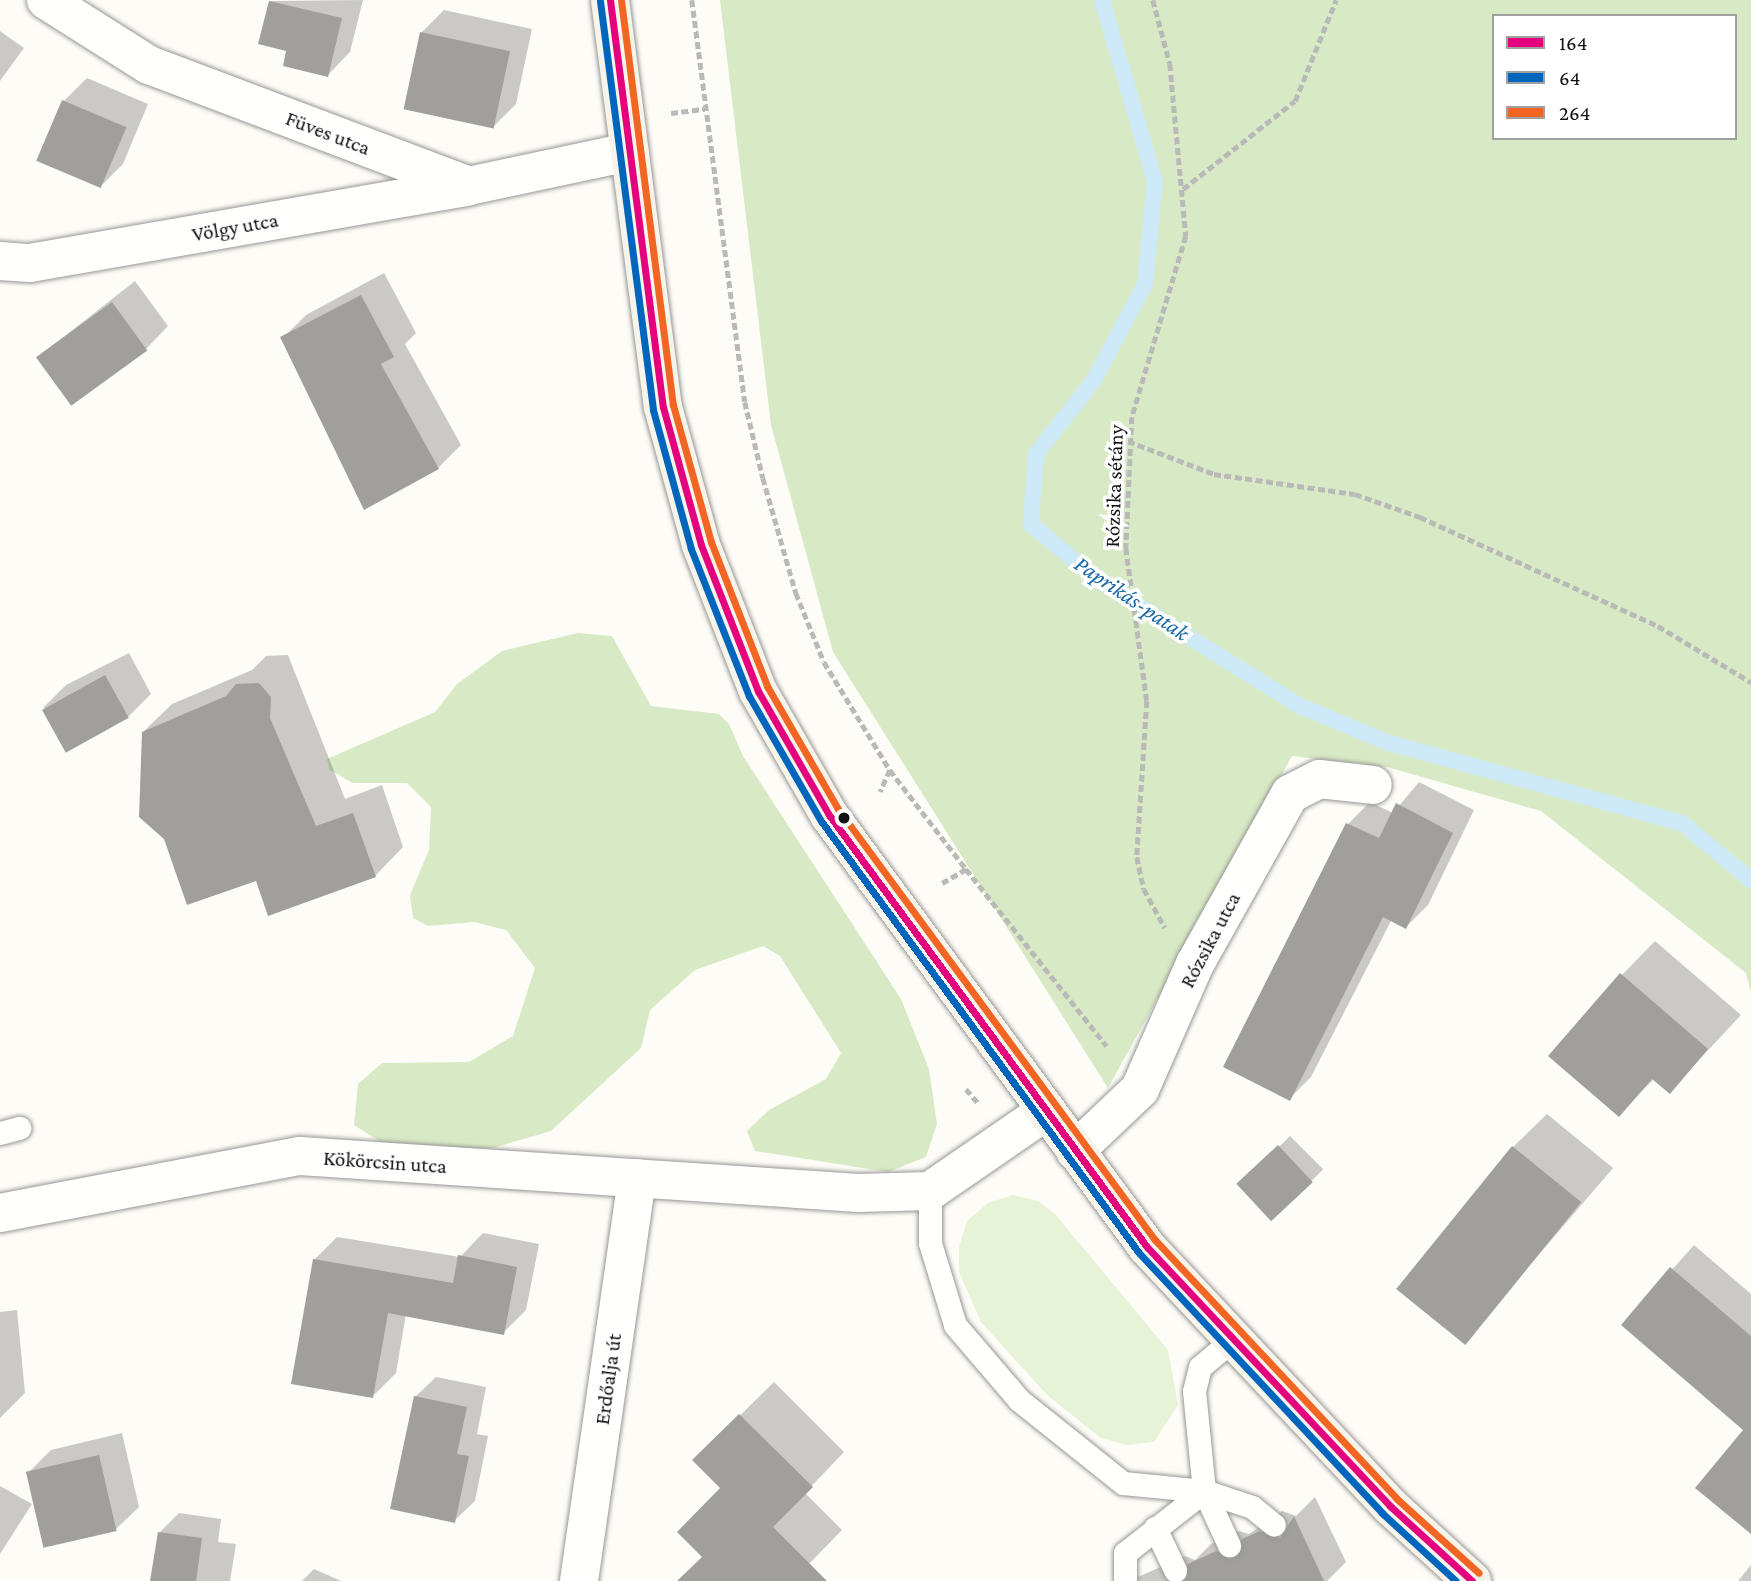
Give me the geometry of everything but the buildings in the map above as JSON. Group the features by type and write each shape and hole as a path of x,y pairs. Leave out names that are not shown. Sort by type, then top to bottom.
{"main road":[{"path":"610,0 663,407 727,622 758,691 829,816 1147,1247 1230,1342 1472,1581"}],"street":[{"name":"Füves utca","path":"46,0 149,65 469,186"},
{"path":"469,186 629,152"},
{"name":"Völgy utca","path":"0,261 30,263 469,186"},
{"name":"Rózsika utca","path":"1075,1151 1140,1089 1195,964 1290,794 1319,779 1373,785"},
{"path":"930,1191 1045,1112"},
{"name":"Kökörcsin utca","path":"0,1213 300,1156 858,1193 930,1191"},
{"name":"Erdőalja út","path":"579,1581 637,1178"}],"lane":[{"path":"930,1191 930,1242 955,1325 1019,1401 1123,1483 1204,1491 1252,1507 1274,1525"},
{"path":"1229,1545 1204,1491 1194,1391 1200,1367 1230,1342"},
{"path":"1125,1581 1125,1553 1204,1491"},
{"path":"1156,1528 1175,1570"}],"path":[{"path":"692,0 745,402 763,478 796,593 824,662 890,770 1073,1001"},
{"name":"Rózsika sétány","path":"1153,0 1170,64 1183,189 1185,247 1128,441 1128,582 1147,701 1137,857 1150,905 1195,964"},
{"path":"1183,189 1295,101 1336,0"},
{"path":"1128,441 1214,474 1355,494 1420,517 1658,626 1751,682"},
{"path":"880,792 890,770"},
{"path":"942,883 966,869"}],"green space":[{"path":"720,0 1751,0 1751,993 1746,973 1541,811 1387,767 1292,756 1108,1088 833,652 771,425"},
{"path":"578,633 612,636 651,706 719,714 729,724 743,756 901,999 929,1069 937,1124 926,1157 888,1172 755,1151 747,1131 769,1110 826,1079 841,1053 780,956 763,946 695,970 650,1010 641,1048 551,1131 493,1148 448,1150 387,1146 354,1125 358,1084 382,1063 469,1062 513,1036 535,968 506,930 474,922 428,926 413,918 410,895 429,850 431,807 407,783 353,783 330,770 327,759 435,712 457,684 502,651"},
{"path":"1013,1195 1038,1201 1055,1214 1168,1350 1178,1405 1154,1442 1127,1445 1101,1438 1047,1395 981,1322 959,1272 959,1247 967,1221 988,1203"}],"waterway":[{"name":"Paprikás-patak","path":"1102,0 1155,181 1145,284 1094,380 1036,454 1031,524 1099,581 1300,706 1389,743 1682,823 1751,880"}],"transit line":[{"name":"164","path":"610,0 663,407 701,545 758,691 829,815 1147,1247 1390,1506 1472,1581"},
{"name":"264","path":"621,0 673,405 711,542 767,686 838,809 1155,1240 1397,1499 1479,1573"},
{"name":"64","path":"600,1 653,410 691,549 749,696 821,821 1139,1253 1382,1513 1456,1581"}]}
